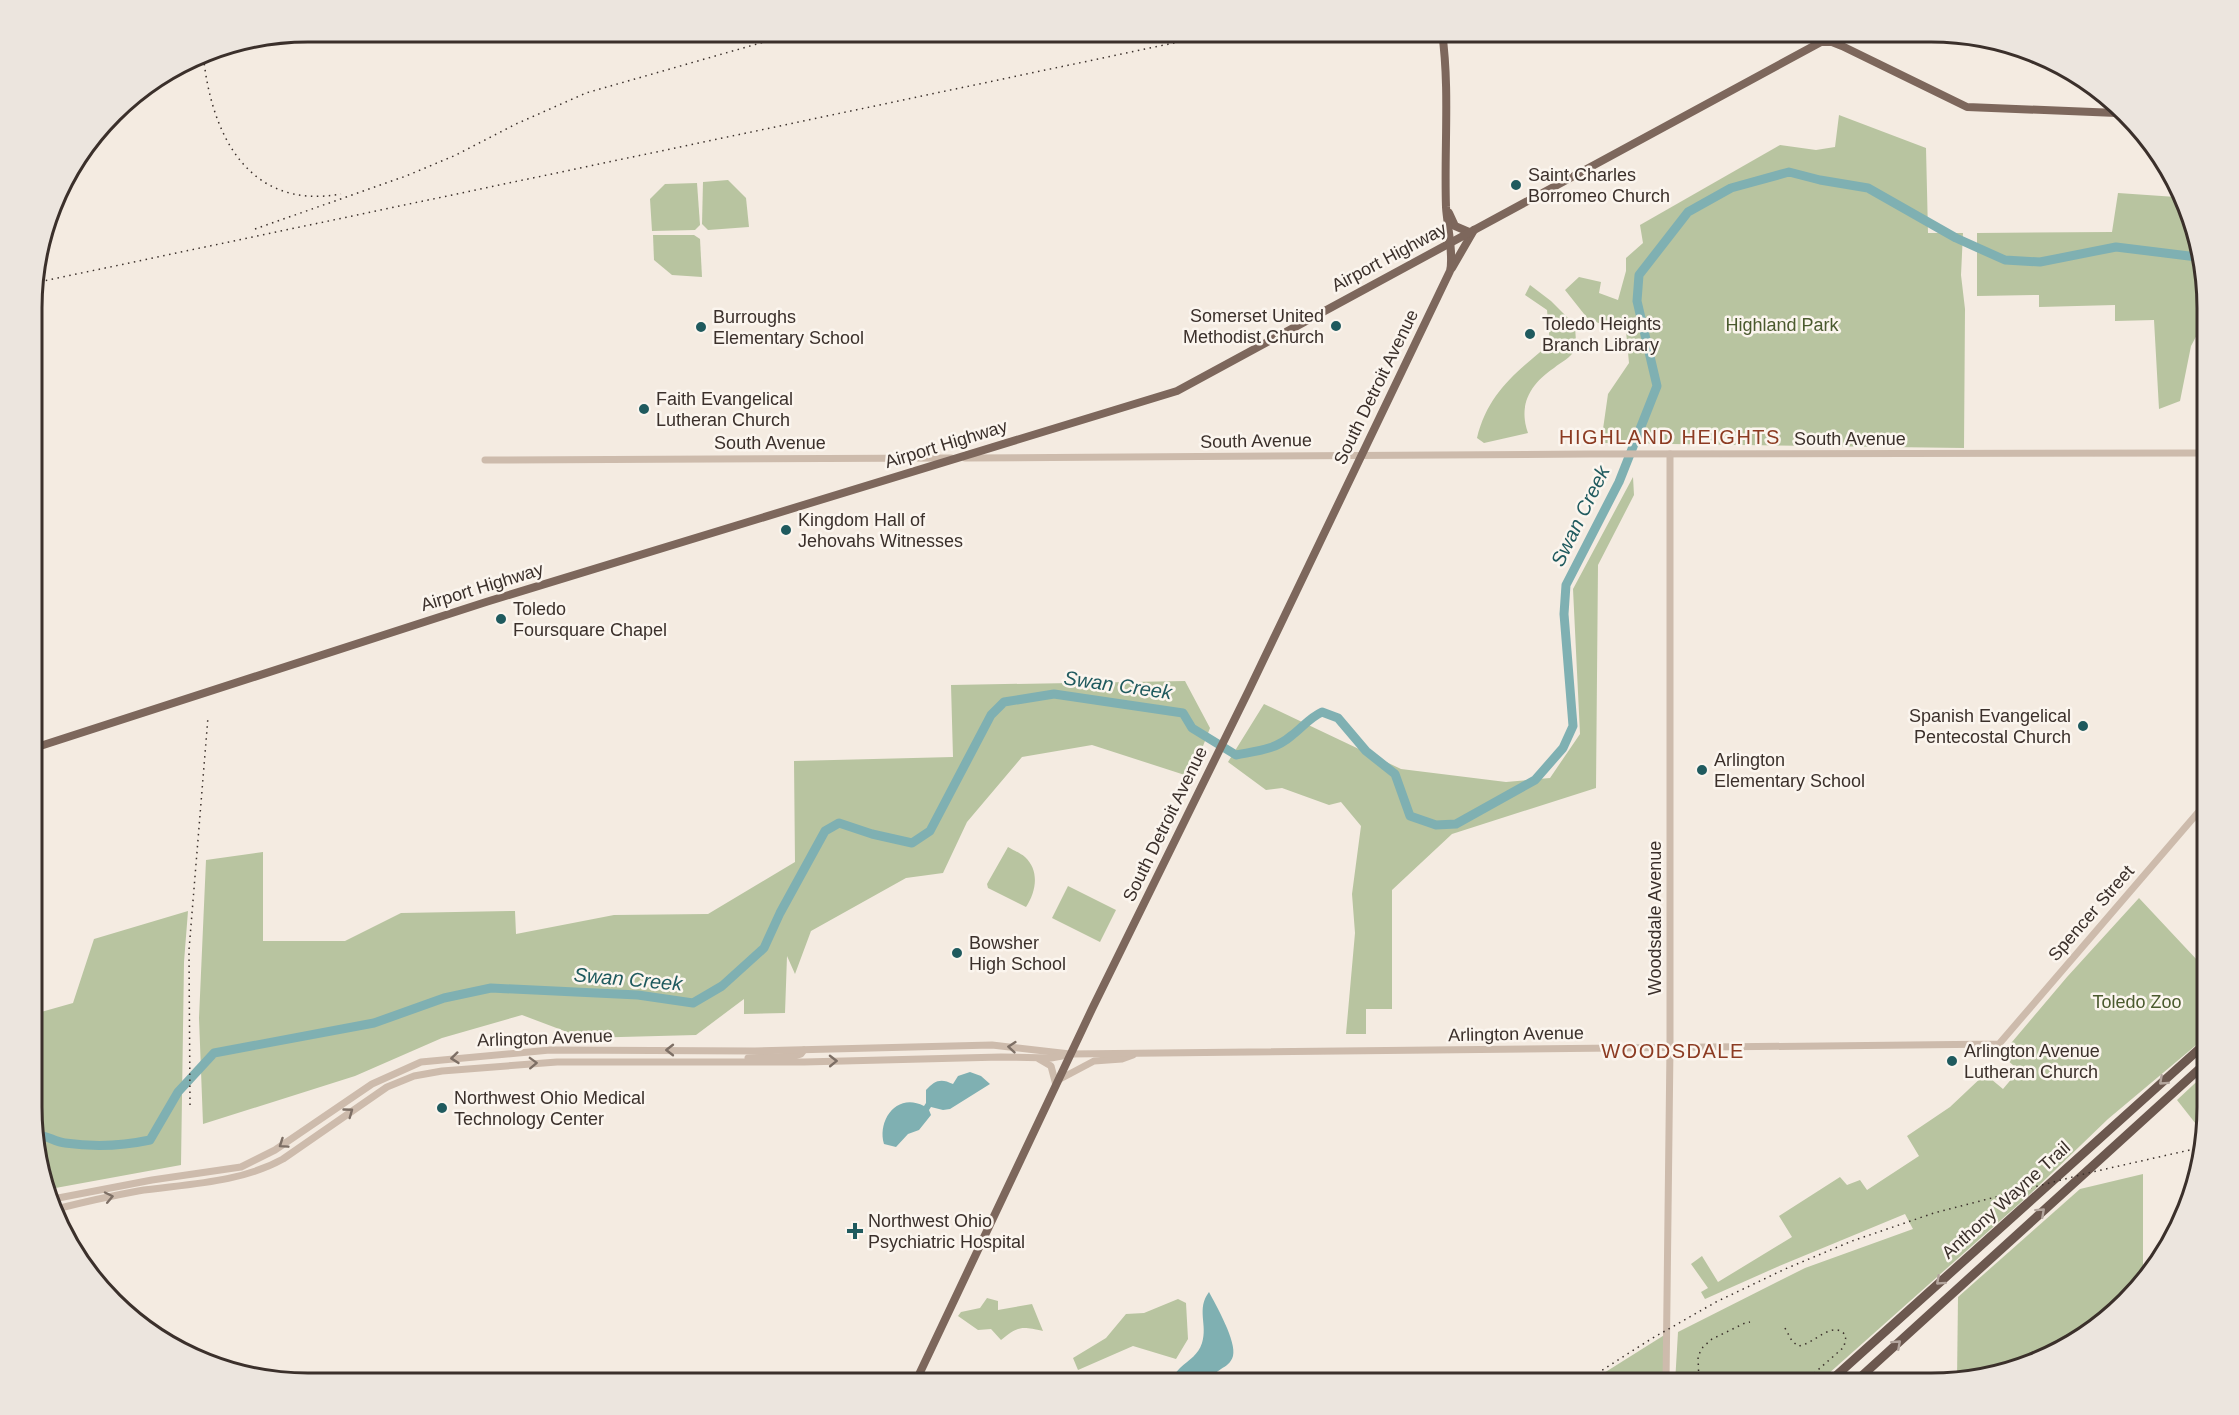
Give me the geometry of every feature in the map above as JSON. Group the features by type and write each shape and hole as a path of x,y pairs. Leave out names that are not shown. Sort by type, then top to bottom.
{"highway":[{"name":"Anthony Wayne Trail","path":"1839,1373 2197,1051"},
{"name":"Anthony Wayne Trail","path":"1865,1373 2197,1071"}],"main road":[{"path":"1443,42 1446,205 1452,258 1450,271"},
{"name":"Airport Highway","path":"42,745 486,602 1177,391 1815,44 1824,42 1838,44 1967,107 2111,113"},
{"path":"1446,205 1455,226 1471,231"},
{"name":"South Detroit Avenue","path":"920,1373 1070,1054 1471,231"}],"street":[{"name":"South Avenue","path":"485,460 2197,453"},
{"name":"Woodsdale Avenue","path":"1666,1373 1670,1047 1670,454"},
{"name":"Spencer Street","path":"1999,1044 2197,814"},
{"name":"Arlington Avenue","path":"58,1198 240,1167 275,1150 372,1084 421,1062 550,1050 804,1050 992,1045 1070,1054 1999,1044"},
{"path":"668,1062 703,1058 795,1056 804,1050"},
{"path":"1034,1057 1048,1062 1057,1082 1094,1060 1122,1059 1138,1053"},
{"name":"Arlington Avenue","path":"62,1208 124,1194 230,1178 268,1168 283,1160 374,1095 414,1076 442,1071 525,1064 1052,1058 1070,1054"},
{"path":"163,1188 171,1182 225,1175 240,1167"}],"green space":[{"name":"Highland Park","path":"1839,115 1926,148 1928,233 1963,233 1961,275 1965,309 1964,448 1601,443 1608,394 1629,363 1625,320 1616,319 1604,325 1588,319 1565,290 1579,277 1601,282 1599,293 1618,300 1626,271 1626,258 1643,243 1640,225 1780,145 1816,150 1835,147"},
{"path":"728,180 746,198 749,227 708,230 702,224 703,182"},
{"path":"697,183 700,225 695,230 652,231 650,199 665,184"},
{"path":"2118,193 2173,197 2188,239 2195,273 2197,335 2191,346 2180,401 2159,409 2154,320 2115,321 2115,305 2039,307 2039,295 1977,296 1977,233 2112,232"},
{"path":"653,235 694,235 700,239 702,277 672,275 654,260"},
{"path":"1530,285 1551,301 1575,325 1575,349 1538,381 1528,396 1524,413 1528,433 1484,443 1477,438 1488,408 1496,396 1515,374 1550,344 1547,310 1525,295"},
{"path":"1633,477 1634,495 1598,565 1596,788 1452,834 1392,890 1392,1009 1366,1009 1366,1034 1346,1034 1355,933 1352,894 1361,826 1341,802 1329,805 1282,788 1266,790 1228,762 1264,704 1401,769 1506,782 1550,778 1580,734 1573,589"},
{"path":"1185,681 1210,728 1191,777 1092,745 1022,757 967,822 943,873 906,878 811,931 795,974 787,956 785,1013 744,1014 744,999 696,1035 583,1038 522,1015 442,1038 355,1076 203,1124 199,1018 206,860 263,852 263,941 345,941 401,913 515,911 516,934 614,915 708,914 795,862 794,761 953,757 951,685"},
{"path":"1008,847 1025,857 1035,875 1034,888 1026,907 988,888 987,884"},
{"path":"1068,886 1116,910 1100,942 1052,918"},
{"name":"Toledo Zoo","path":"2139,898 2197,960 2197,1044 2108,1119 2028,1196 1829,1373 1676,1373 1678,1332 1805,1268 1913,1229 1905,1214 1705,1299 1701,1292 1708,1288 1691,1264 1702,1256 1718,1282 1792,1237 1779,1216 1840,1177 1847,1185 1860,1180 1867,1190 1919,1156 1907,1136 1950,1107 1985,1074 2003,1089 2019,1070 2001,1055 2067,977"},
{"path":"188,911 184,962 181,1165 55,1188 44,1142 42,1012 73,1003 94,939"},
{"path":"2197,1081 2196,1124 2177,1100"},
{"path":"2143,1174 2143,1268 2119,1295 2093,1318 2049,1346 2000,1364 1957,1371 1958,1297 2080,1189"},
{"path":"987,1298 998,1301 998,1310 1032,1304 1043,1331 1020,1328 1001,1340 991,1329 978,1330 958,1316 961,1312 980,1308"},
{"path":"1178,1299 1186,1303 1188,1339 1176,1359 1133,1346 1078,1370 1073,1358 1106,1338 1126,1314 1144,1313"},
{"path":"1666,1334 1666,1373 1604,1373"}],"water":[{"path":"970,1072 981,1076 990,1084 950,1109 931,1107 929,1110 931,1115 919,1130 908,1134 896,1147 884,1144 884,1126 891,1111 905,1103 924,1106 926,1090 932,1084 945,1081 953,1084 958,1076"},
{"path":"1209,1292 1221,1314 1232,1342 1233,1356 1225,1367 1216,1373 1176,1373 1196,1354 1200,1347 1204,1330 1205,1298"}],"waterway":[{"name":"Swan Creek","path":"44,1137 61,1142 87,1145 118,1145 150,1140 178,1092 214,1053 374,1023 444,998 491,988 638,995 693,1003 722,986 764,948 780,913 825,831 839,823 872,834 912,843 930,831 991,715 1004,702 1054,694 1183,713 1192,728 1236,755 1265,749 1285,741 1322,712 1338,718 1366,751 1395,774 1410,816 1436,825 1456,824 1535,780 1563,748 1573,726 1564,614 1566,585 1619,482 1657,386 1637,301 1639,275 1688,212 1731,188 1789,172 1868,188 1956,238 2005,260 2040,262 2116,247 2192,256"}],"railway":[{"path":"255,229 406,176 456,155 516,124 586,93 764,42"},
{"path":"44,281 1179,42"},
{"path":"204,63 214,110 225,137 239,159 258,178 281,190 308,196 341,194"},
{"path":"190,1105 189,950 208,717"},
{"path":"1598,1373 1716,1302 1785,1269 1852,1241 1934,1213 2088,1173 2194,1149"},
{"path":"1699,1373 1698,1356 1703,1347 1712,1339 1750,1322"},
{"path":"1785,1328 1792,1341 1798,1346 1829,1331 1841,1331 1846,1336 1844,1347 1814,1373"}],"place":[{"name":"Saint Charles Borromeo Church","path":"1516,185"},
{"name":"Somerset United Methodist Church","path":"1336,326"},
{"name":"Burroughs Elementary School","path":"701,327"},
{"name":"Toledo Heights Branch Library","path":"1530,334"},
{"name":"Faith Evangelical Lutheran Church","path":"644,409"},
{"name":"Kingdom Hall of Jehovahs Witnesses","path":"786,530"},
{"name":"Toledo Foursquare Chapel","path":"501,619"},
{"name":"Spanish Evangelical Pentecostal Church","path":"2083,726"},
{"name":"Arlington Elementary School","path":"1702,770"},
{"name":"Bowsher High School","path":"957,953"},
{"name":"Arlington Avenue Lutheran Church","path":"1952,1061"},
{"name":"Northwest Ohio Medical Technology Center","path":"442,1108"},
{"name":"Northwest Ohio Psychiatric Hospital","path":"855,1231"}],"district":[{"name":"HIGHLAND HEIGHTS","path":"1670,437"},
{"name":"WOODSDALE","path":"1673,1051"}]}
